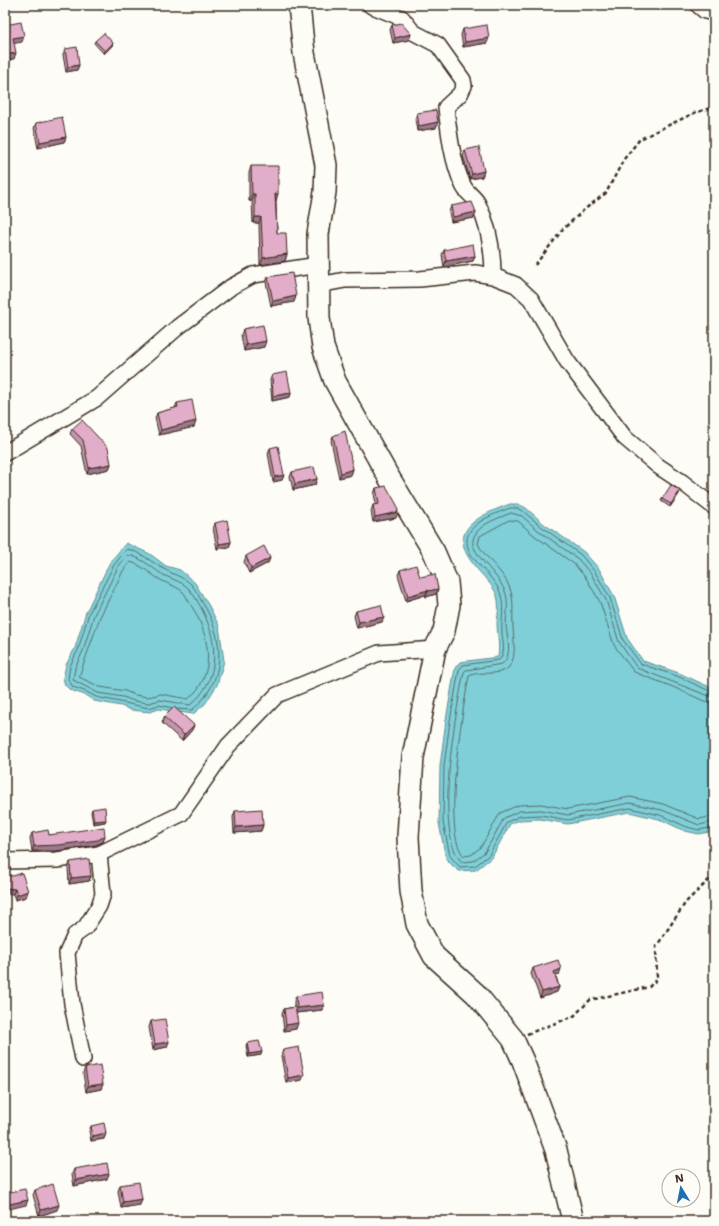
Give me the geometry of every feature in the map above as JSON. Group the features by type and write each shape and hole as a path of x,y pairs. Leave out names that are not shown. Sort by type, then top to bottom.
{"street":[{"path":"299,5 304,53 326,165 325,192 318,234 319,318 323,347 335,381 384,470 434,552 447,582 449,605 444,630 435,649 413,757 410,800 409,862 411,891 417,924 434,956 476,994 513,1039 523,1061 556,1150 573,1221"},
{"path":"370,5 402,18 413,32 438,45 463,80 464,86 460,94 446,107 449,137 463,186 478,202 487,227 493,264 493,276"},
{"path":"698,5 705,11 714,13"},
{"path":"5,453 97,398 178,327 231,287 253,275 319,275 345,280 420,279 475,273 493,276 516,285 531,299 567,361 625,438 658,466 682,482 714,507"},
{"path":"5,861 57,860 99,854 181,814 228,746 276,695 379,653 435,649"},
{"path":"82,1059 72,1004 67,953 75,935 85,928 99,906 103,894 99,854"}],"path":[{"path":"534,265 563,229 585,209 606,193 624,159 640,139 694,113 714,107"},
{"path":"513,1039 574,1016 590,1000 649,986 657,979 656,947 686,902 714,875"}],"water":[{"path":"510,504 518,504 526,508 544,524 584,552 599,569 614,596 627,638 643,661 679,673 714,689 714,831 699,834 685,831 659,819 629,812 568,824 540,819 520,820 510,824 492,857 476,870 458,871 446,859 439,823 440,766 455,668 460,662 498,657 499,653 497,623 498,604 496,593 491,584 471,561 465,549 463,540 466,531 471,524 489,512"},
{"path":"126,543 150,554 166,566 180,570 195,583 219,626 224,661 217,685 205,704 193,714 159,709 150,712 131,710 121,706 94,701 85,695 70,690 65,685 63,678 66,665 75,648 86,612 110,562"}],"building":[{"path":"21,22 24,36 13,38 16,53 5,55 5,25"},
{"path":"401,23 411,34 395,38 392,25"},
{"path":"487,25 489,38 465,42 463,29"},
{"path":"104,33 113,43 105,51 95,41"},
{"path":"77,47 79,65 68,67 65,49"},
{"path":"436,110 438,122 419,126 417,113"},
{"path":"62,117 66,137 40,142 36,123"},
{"path":"479,147 484,171 472,174 465,150"},
{"path":"251,166 278,166 278,194 275,194 277,233 286,233 287,254 263,258 261,217 255,217 255,194 252,194"},
{"path":"472,202 476,212 453,217 451,206"},
{"path":"473,244 475,256 446,261 444,250"},
{"path":"292,273 296,296 273,301 268,277"},
{"path":"263,325 266,341 246,345 243,329"},
{"path":"287,372 291,393 273,396 272,375"},
{"path":"192,400 196,421 161,430 157,413 178,407 177,403"},
{"path":"82,420 108,448 111,464 89,468 83,440 72,429"},
{"path":"345,431 353,469 341,473 333,436"},
{"path":"278,446 284,475 275,477 270,448"},
{"path":"314,467 317,479 295,484 292,472"},
{"path":"671,485 680,491 671,504 662,499"},
{"path":"386,486 397,505 398,512 375,517 373,505 379,504 376,488"},
{"path":"227,520 231,542 219,544 215,523"},
{"path":"264,546 270,558 251,568 246,556"},
{"path":"416,565 420,577 435,574 438,589 428,590 408,596 400,570"},
{"path":"381,605 384,617 359,622 356,611"},
{"path":"174,707 194,725 184,735 164,717"},
{"path":"105,807 106,820 94,821 92,809"},
{"path":"262,809 263,825 236,827 235,811"},
{"path":"104,827 105,836 98,840 58,845 34,846 32,833 48,830 49,835"},
{"path":"89,859 91,876 71,878 70,862"},
{"path":"22,873 28,891 17,895 15,889 5,888 5,875 13,876"},
{"path":"558,960 561,969 554,972 559,987 542,992 533,968"},
{"path":"322,992 324,1005 297,1008 296,996"},
{"path":"295,1007 298,1023 286,1025 284,1009"},
{"path":"165,1019 169,1042 155,1044 151,1021"},
{"path":"259,1041 262,1052 249,1054 247,1043"},
{"path":"299,1047 304,1075 288,1078 283,1050"},
{"path":"100,1065 103,1084 88,1086 85,1068"},
{"path":"104,1123 106,1133 93,1136 91,1126"},
{"path":"107,1163 109,1174 76,1180 74,1169"},
{"path":"139,1182 142,1199 123,1202 120,1185"},
{"path":"53,1184 59,1205 41,1210 35,1190"},
{"path":"25,1189 28,1200 5,1205 5,1193"}]}
